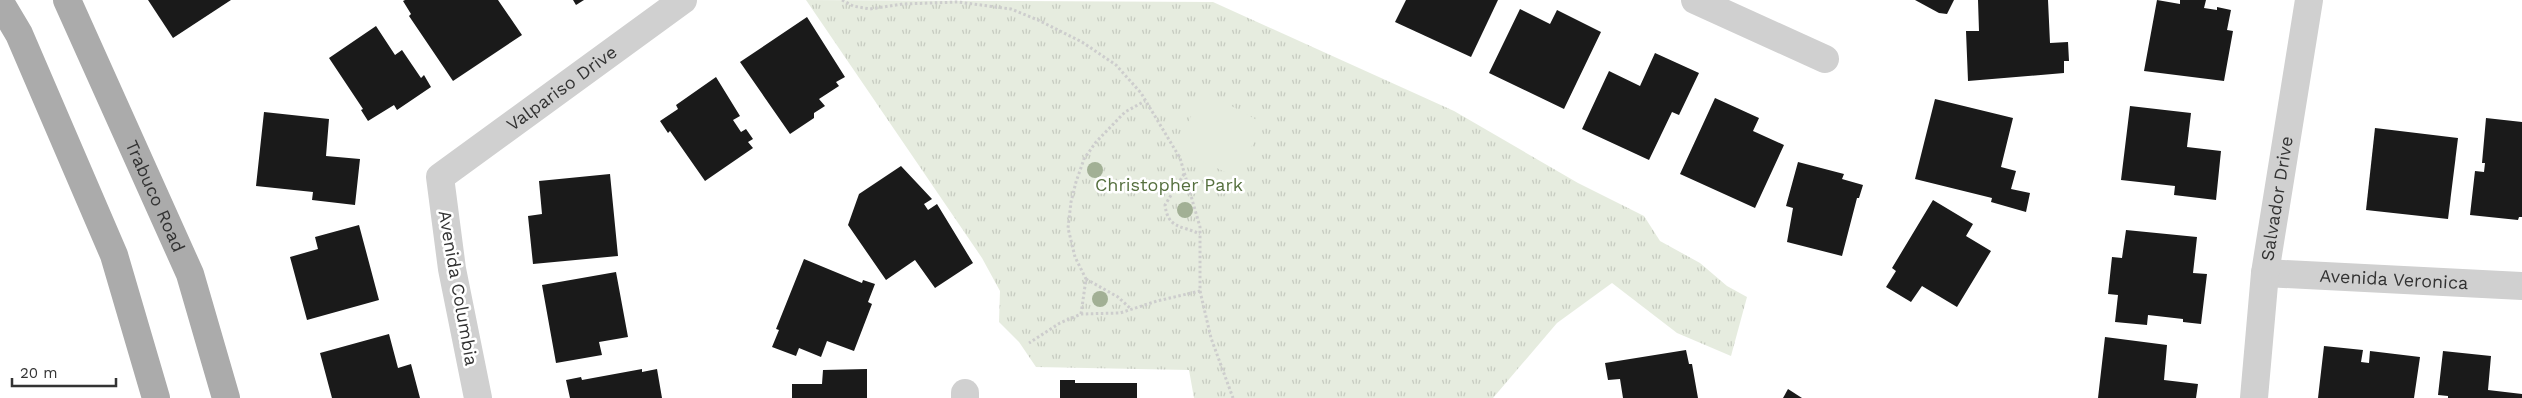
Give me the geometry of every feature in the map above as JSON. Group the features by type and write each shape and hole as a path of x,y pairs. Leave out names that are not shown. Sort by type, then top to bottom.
{"main road":[{"name":"Trabuco Road","path":"67,0 190,274 226,398"},
{"path":"0,2 19,34 114,255 156,398"}],"street":[{"name":"Valpariso Drive","path":"440,177 683,0"},
{"path":"1695,0 1825,59"},
{"name":"Salvador Drive","path":"2254,398 2265,273 2310,0"},
{"name":"Avenida Columbia","path":"440,177 452,269 478,398"},
{"name":"Avenida Veronica","path":"2265,273 2522,286"}],"path":[{"path":"842,0 853,6 870,9 928,2 976,2 1011,9 1082,42 1122,70 1145,101 1174,147 1185,173 1200,234 1200,291 1211,338 1233,398"},
{"path":"1132,309 1118,297 1086,279 1075,257 1068,228 1071,202 1084,159 1096,142 1120,117 1145,101"},
{"path":"1185,173 1165,205 1166,217 1174,224 1200,234"},
{"path":"1081,314 1086,279"},
{"path":"1029,343 1060,323 1081,314 1120,313 1200,291"}],"green space":[{"name":"Christopher Park","path":"806,0 1213,2 1454,111 1578,183 1644,216 1660,241 1700,263 1727,286 1747,297 1731,356 1677,333 1612,283 1557,323 1493,398 1194,398 1189,370 1036,367 1019,342 999,322 1000,291 982,258"},
{"path":"1204,91 1266,125 1232,175 1199,160 1190,168 1176,136 1182,134"}],"building":[{"path":"148,0 231,0 173,38"},
{"path":"498,0 522,35 453,81 409,16 411,14 403,1"},
{"path":"573,0 584,0 576,5"},
{"path":"1406,0 1498,0 1471,57 1395,22"},
{"path":"1915,0 1954,0 1947,14 1939,13"},
{"path":"1978,0 2048,0 2050,43 2068,42 2069,61 2064,61 2064,73 1968,81 1966,31 1979,31"},
{"path":"2157,0 2180,4 2180,0 2206,0 2204,8 2217,10 2217,7 2231,10 2227,30 2233,31 2224,81 2144,71"},
{"path":"1520,9 1550,24 1557,10 1601,32 1564,109 1489,73"},
{"path":"807,17 845,77 836,82 839,86 819,99 825,106 814,113 814,118 790,134 740,62"},
{"path":"376,26 395,55 402,50 421,78 424,75 431,87 397,110 394,105 368,121 361,110 363,109 329,58"},
{"path":"1655,53 1699,73 1679,115 1672,112 1649,160 1582,129 1609,71 1640,86"},
{"path":"716,77 740,116 733,120 741,132 746,129 753,139 748,142 753,148 705,181 670,131 668,133 660,121 678,109 676,105"},
{"path":"1715,98 1759,118 1753,131 1784,145 1755,208 1680,174"},
{"path":"1935,99 2013,118 2001,167 2016,171 2011,189 2030,193 2026,212 1991,202 1992,198 1915,179"},
{"path":"2130,106 2191,113 2187,147 2221,151 2216,200 2174,195 2175,186 2121,180"},
{"path":"264,112 329,119 326,156 360,159 355,205 312,200 313,192 256,186"},
{"path":"2486,118 2522,122 2522,217 2519,217 2518,220 2470,215 2475,171 2484,172 2485,163 2482,163"},
{"path":"2375,128 2458,138 2448,219 2366,210"},
{"path":"1798,162 1844,174 1842,179 1863,185 1859,198 1857,198 1842,256 1787,242 1793,208 1786,206"},
{"path":"901,166 932,199 924,204 928,210 937,204 973,263 935,288 915,260 886,280 848,225 859,194"},
{"path":"610,174 618,256 533,264 528,216 542,214 539,181"},
{"path":"1933,200 1973,224 1966,236 1991,251 1957,307 1922,286 1911,302 1886,287 1896,271 1892,268"},
{"path":"359,225 379,300 307,320 290,257 318,249 315,237"},
{"path":"2126,230 2197,237 2193,273 2207,274 2201,324 2183,322 2183,319 2148,315 2147,325 2115,322 2118,295 2108,294 2112,257 2122,258"},
{"path":"804,259 862,283 863,280 875,284 868,302 872,304 854,351 827,341 821,357 799,348 796,356 772,347 779,330 776,329"},
{"path":"616,272 628,337 599,342 602,355 556,363 542,285"},
{"path":"389,334 398,368 411,364 420,398 332,398 320,353"},
{"path":"2105,337 2167,345 2164,380 2198,384 2196,398 2098,398"},
{"path":"2324,346 2363,350 2361,362 2369,363 2370,351 2420,357 2414,398 2318,398"},
{"path":"1686,350 1689,364 1692,364 1698,398 1623,398 1620,379 1608,380 1605,363"},
{"path":"2443,351 2491,356 2488,390 2522,394 2522,398 2448,398 2448,396 2438,395"},
{"path":"642,369 642,372 657,369 662,398 570,398 566,380 581,377 582,380"},
{"path":"867,369 867,398 792,398 792,384 822,384 823,370"},
{"path":"1060,380 1075,380 1075,383 1137,383 1137,398 1060,398"},
{"path":"1788,389 1802,398 1783,398"}]}
